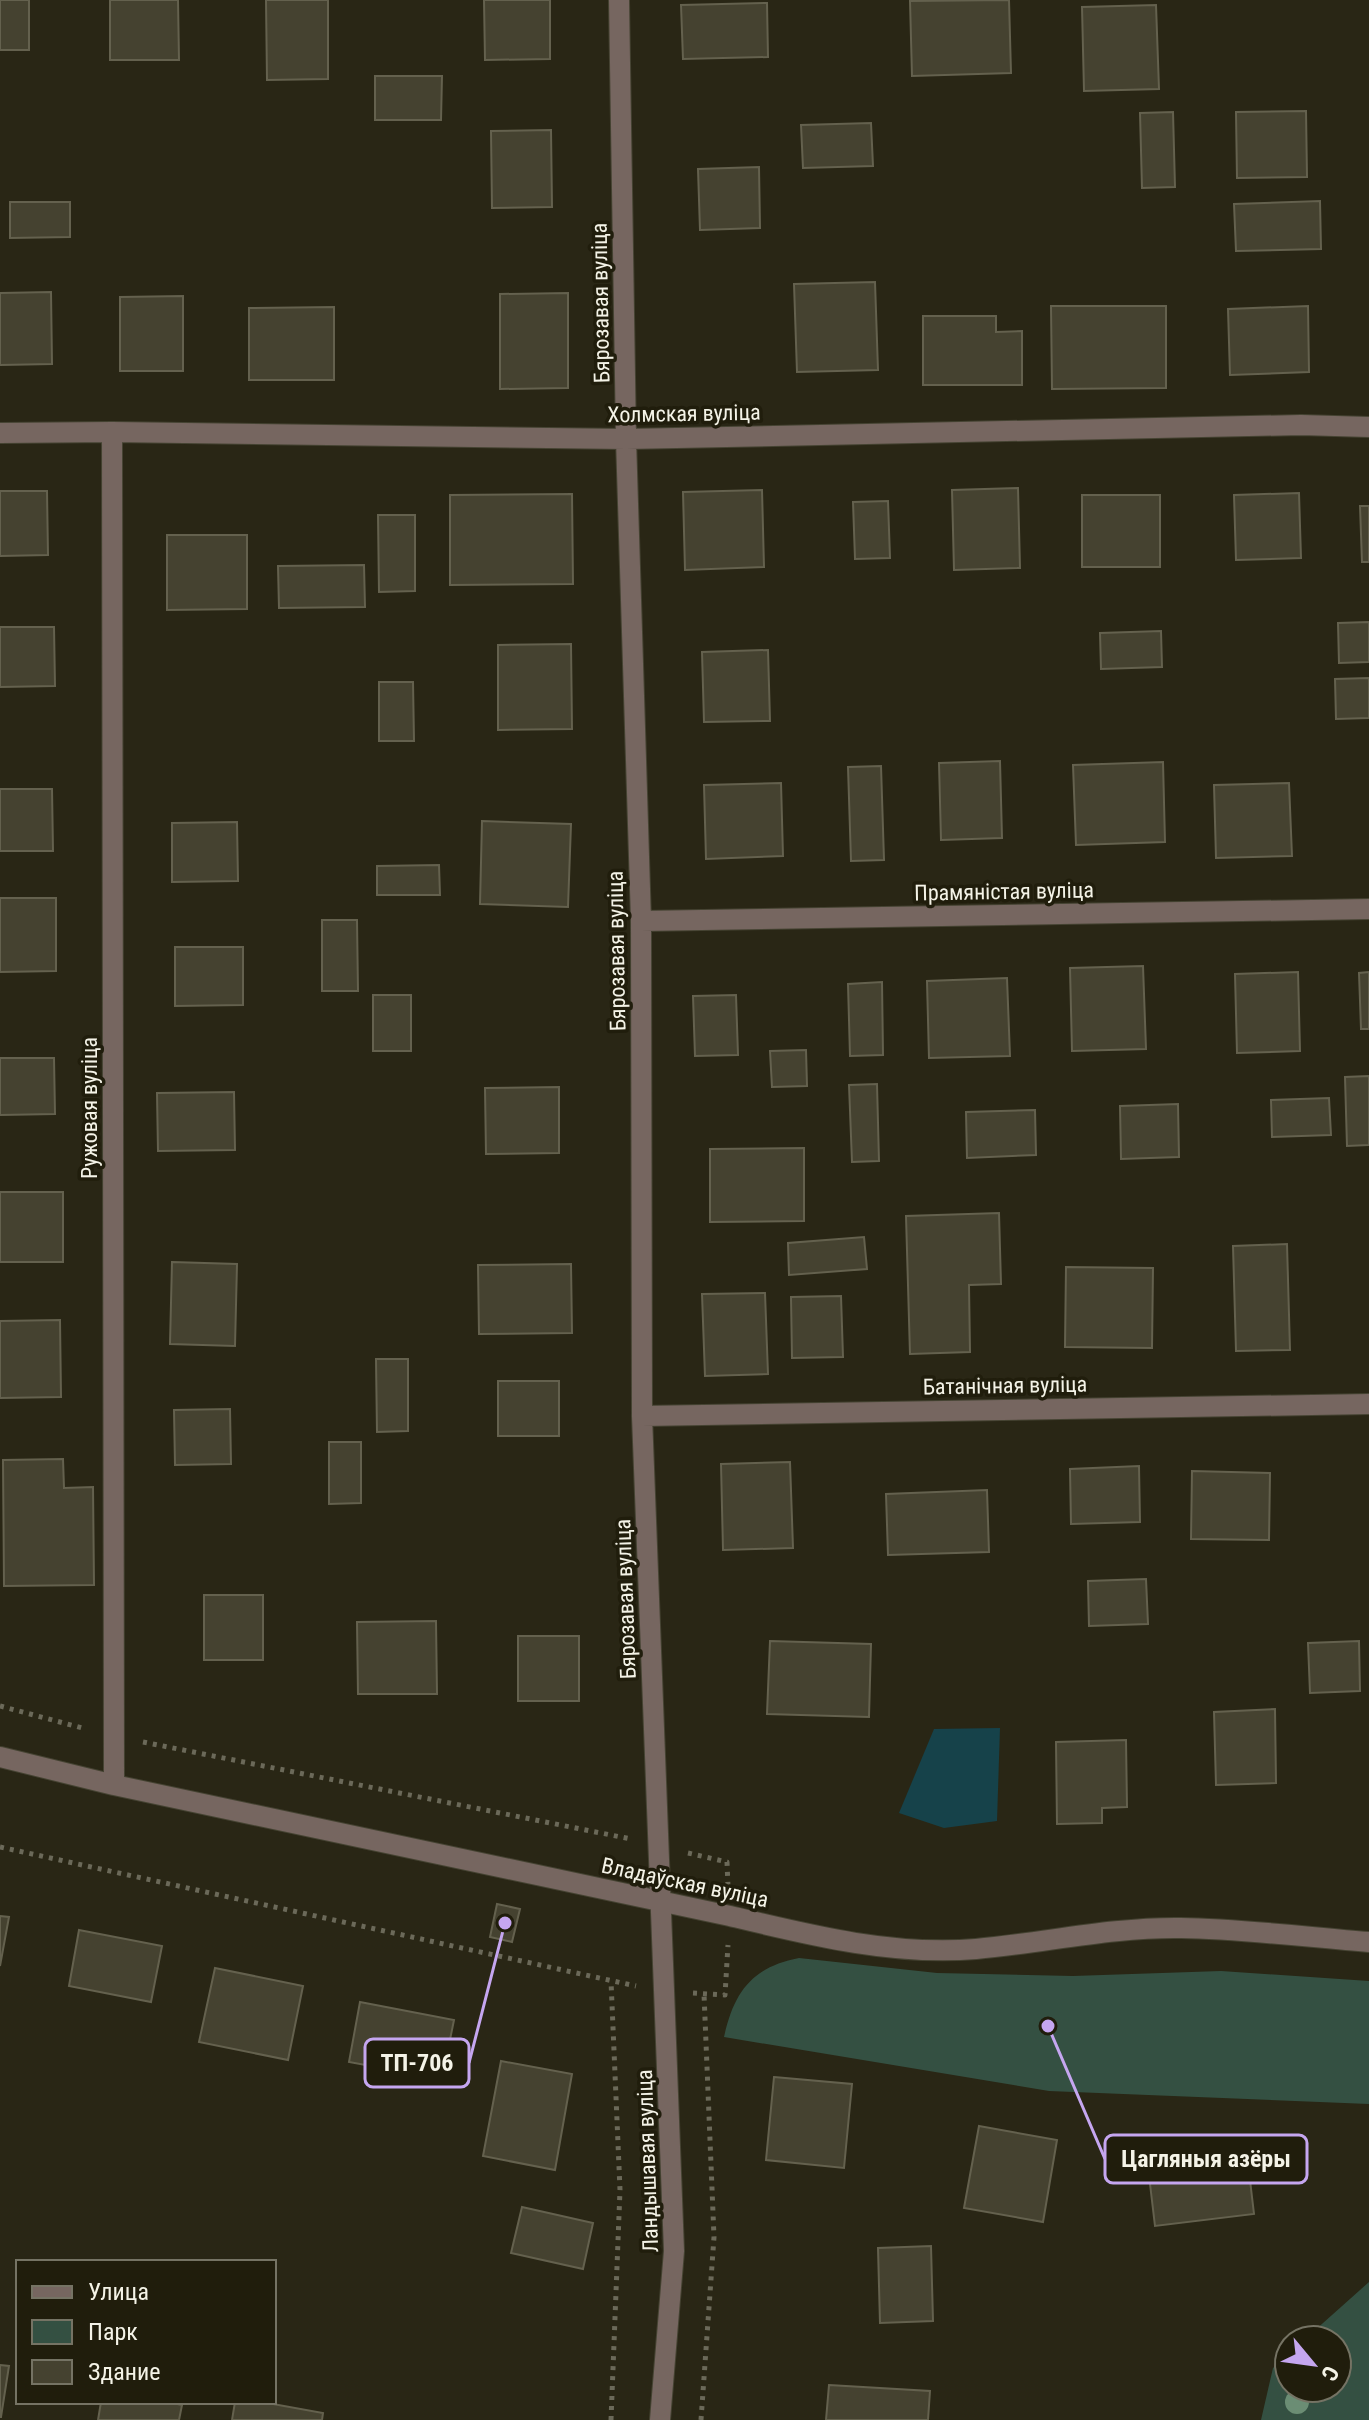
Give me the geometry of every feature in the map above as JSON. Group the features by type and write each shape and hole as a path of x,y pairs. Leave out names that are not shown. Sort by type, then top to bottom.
{"street":[{"name":"Бярозавая вуліца","path":"619,0 626,439 641,921 642,1416 660,1901"},
{"name":"Холмская вуліца","path":"0,433 626,439 1301,425 1369,427"},
{"name":"Ружовая вуліца","path":"112,432 114,1785"},
{"name":"Прамяністая вуліца","path":"641,921 1369,909"},
{"name":"Батанічная вуліца","path":"642,1416 1369,1404"},
{"name":"Владаўская вуліца","path":"0,1757 114,1785 810,1935 892,1947 973,1949 1108,1932 1180,1928 1369,1942"},
{"name":"Ландышавая вуліца","path":"660,1901 674,2251 660,2420"}],"path":[{"path":"611,1981 620,2190 611,2420"},
{"path":"701,2420 714,2237 704,1994"}],"green space":[{"path":"799,1958 937,1973 1073,1976 1221,1971 1369,1981 1369,2104 1049,2091 724,2037 733,2007 748,1984 769,1968"},
{"path":"1369,2282 1369,2420 1261,2420 1273,2368 1273,2404 1353,2404 1353,2324 1322,2324"}],"water":[{"path":"1000,1728 997,1821 944,1828 899,1813 934,1729"}],"building":[{"path":"0,0 29,0 29,50 0,50"},
{"path":"110,0 178,0 179,60 110,60"},
{"path":"266,0 328,0 328,79 267,80"},
{"path":"484,0 550,0 550,59 485,60"},
{"path":"1009,0 1011,73 912,76 910,1"},
{"path":"767,3 768,57 683,59 681,5"},
{"path":"1156,5 1159,89 1084,91 1082,7"},
{"path":"375,76 442,76 441,120 375,120"},
{"path":"1306,111 1307,177 1237,178 1236,112"},
{"path":"1173,112 1175,187 1142,188 1140,113"},
{"path":"871,123 873,166 803,168 801,125"},
{"path":"551,130 552,207 492,208 491,131"},
{"path":"759,167 760,228 700,230 698,169"},
{"path":"1320,201 1321,249 1236,251 1234,204"},
{"path":"10,202 70,202 70,237 10,238"},
{"path":"875,282 878,370 797,372 794,284"},
{"path":"51,292 52,364 0,365 0,293"},
{"path":"568,293 568,388 500,389 500,294"},
{"path":"183,296 183,371 120,371 120,297"},
{"path":"1051,306 1166,306 1166,388 1052,389"},
{"path":"1308,306 1309,372 1230,375 1228,309"},
{"path":"334,307 334,380 249,380 249,308"},
{"path":"923,316 996,316 996,332 1022,331 1022,385 923,385"},
{"path":"1018,488 1020,568 954,570 952,490"},
{"path":"762,490 764,567 685,570 683,492"},
{"path":"0,491 47,491 48,555 0,556"},
{"path":"1299,493 1301,558 1236,560 1234,495"},
{"path":"572,494 573,584 450,585 450,495"},
{"path":"1082,495 1160,495 1160,567 1082,567"},
{"path":"888,501 890,558 855,559 853,502"},
{"path":"1360,506 1369,506 1369,562 1362,562"},
{"path":"378,515 415,515 415,591 379,592"},
{"path":"167,535 247,535 247,609 167,610"},
{"path":"364,565 365,607 279,608 278,566"},
{"path":"1369,622 1369,662 1339,663 1338,623"},
{"path":"0,627 54,627 55,686 0,687"},
{"path":"1161,631 1162,667 1101,669 1100,633"},
{"path":"571,644 572,729 498,730 498,645"},
{"path":"768,650 770,721 704,722 702,652"},
{"path":"1369,678 1369,718 1336,719 1335,679"},
{"path":"379,682 413,682 414,741 379,741"},
{"path":"1000,761 1002,838 941,840 939,763"},
{"path":"1163,762 1165,842 1076,845 1073,765"},
{"path":"881,766 884,860 851,861 848,767"},
{"path":"781,783 783,856 706,859 704,785"},
{"path":"1289,783 1292,856 1216,858 1214,785"},
{"path":"0,789 52,789 53,851 0,851"},
{"path":"482,821 571,824 568,907 480,904"},
{"path":"237,822 238,881 172,882 172,823"},
{"path":"439,865 440,895 377,895 377,866"},
{"path":"0,898 56,898 56,971 0,972"},
{"path":"322,920 357,920 358,991 322,991"},
{"path":"175,947 243,947 243,1005 175,1006"},
{"path":"1143,966 1146,1049 1072,1051 1070,968"},
{"path":"1298,972 1300,1051 1237,1053 1235,974"},
{"path":"1369,972 1369,1029 1361,1029 1359,973"},
{"path":"1007,978 1010,1056 929,1058 927,981"},
{"path":"882,982 883,1055 850,1056 848,984"},
{"path":"373,995 411,995 411,1051 373,1051"},
{"path":"736,995 738,1055 695,1056 693,996"},
{"path":"806,1050 807,1086 772,1087 770,1051"},
{"path":"0,1058 54,1058 55,1114 0,1115"},
{"path":"1369,1076 1369,1145 1347,1146 1345,1077"},
{"path":"877,1084 879,1161 852,1162 849,1085"},
{"path":"559,1087 559,1153 486,1154 485,1088"},
{"path":"234,1092 235,1150 158,1151 157,1093"},
{"path":"1329,1098 1331,1135 1272,1137 1271,1100"},
{"path":"1178,1104 1179,1157 1121,1159 1120,1106"},
{"path":"1035,1110 1036,1155 967,1158 966,1112"},
{"path":"804,1148 804,1221 710,1222 710,1149"},
{"path":"0,1192 63,1192 63,1262 0,1262"},
{"path":"999,1213 1001,1284 969,1285 970,1352 910,1354 906,1216"},
{"path":"864,1237 867,1269 789,1275 788,1243"},
{"path":"1287,1244 1290,1350 1236,1351 1233,1246"},
{"path":"172,1262 237,1264 235,1346 170,1344"},
{"path":"571,1264 572,1333 479,1334 478,1265"},
{"path":"1066,1267 1153,1268 1152,1348 1065,1347"},
{"path":"765,1293 768,1374 705,1376 702,1294"},
{"path":"841,1296 843,1357 792,1358 791,1297"},
{"path":"60,1320 61,1397 0,1398 0,1321"},
{"path":"376,1359 408,1359 408,1431 377,1432"},
{"path":"498,1381 559,1381 559,1436 498,1436"},
{"path":"230,1409 231,1464 175,1465 174,1410"},
{"path":"329,1442 361,1442 361,1503 329,1504"},
{"path":"63,1459 64,1488 93,1487 94,1585 4,1586 3,1460"},
{"path":"790,1462 793,1548 723,1550 721,1464"},
{"path":"1139,1466 1140,1522 1071,1524 1070,1469"},
{"path":"1192,1471 1270,1473 1269,1540 1191,1539"},
{"path":"987,1490 989,1552 888,1555 886,1494"},
{"path":"1146,1579 1148,1624 1089,1626 1088,1581"},
{"path":"204,1595 263,1595 263,1660 204,1660"},
{"path":"436,1621 437,1694 358,1694 357,1622"},
{"path":"518,1636 579,1636 579,1701 518,1701"},
{"path":"770,1641 871,1644 869,1717 767,1714"},
{"path":"1359,1641 1360,1691 1310,1693 1308,1643"},
{"path":"1275,1709 1276,1783 1216,1785 1214,1712"},
{"path":"1126,1740 1127,1807 1102,1808 1102,1823 1057,1824 1056,1742"},
{"path":"497,1904 520,1909 512,1942 490,1937"},
{"path":"0,1916 9,1917 0,1966"},
{"path":"79,1930 162,1946 151,2002 69,1986"},
{"path":"215,1968 303,1986 288,2060 199,2042"},
{"path":"360,2002 454,2020 442,2079 349,2062"},
{"path":"501,2061 572,2074 555,2170 483,2156"},
{"path":"774,2077 852,2084 844,2168 766,2160"},
{"path":"979,2126 1057,2140 1043,2222 964,2208"},
{"path":"1245,2138 1254,2214 1155,2226 1146,2150"},
{"path":"522,2207 593,2223 583,2269 511,2253"},
{"path":"931,2246 933,2321 880,2323 878,2248"},
{"path":"0,2365 9,2366 1,2417 0,2417"},
{"path":"829,2385 930,2391 928,2420 826,2420"},
{"path":"101,2404 182,2405 179,2420 98,2420"},
{"path":"235,2404 273,2404 323,2413 322,2420 232,2420"}],"place":[{"name":"ТП-706","path":"505,1923"},
{"name":"Цагляныя азёры","path":"1048,2026"}]}
